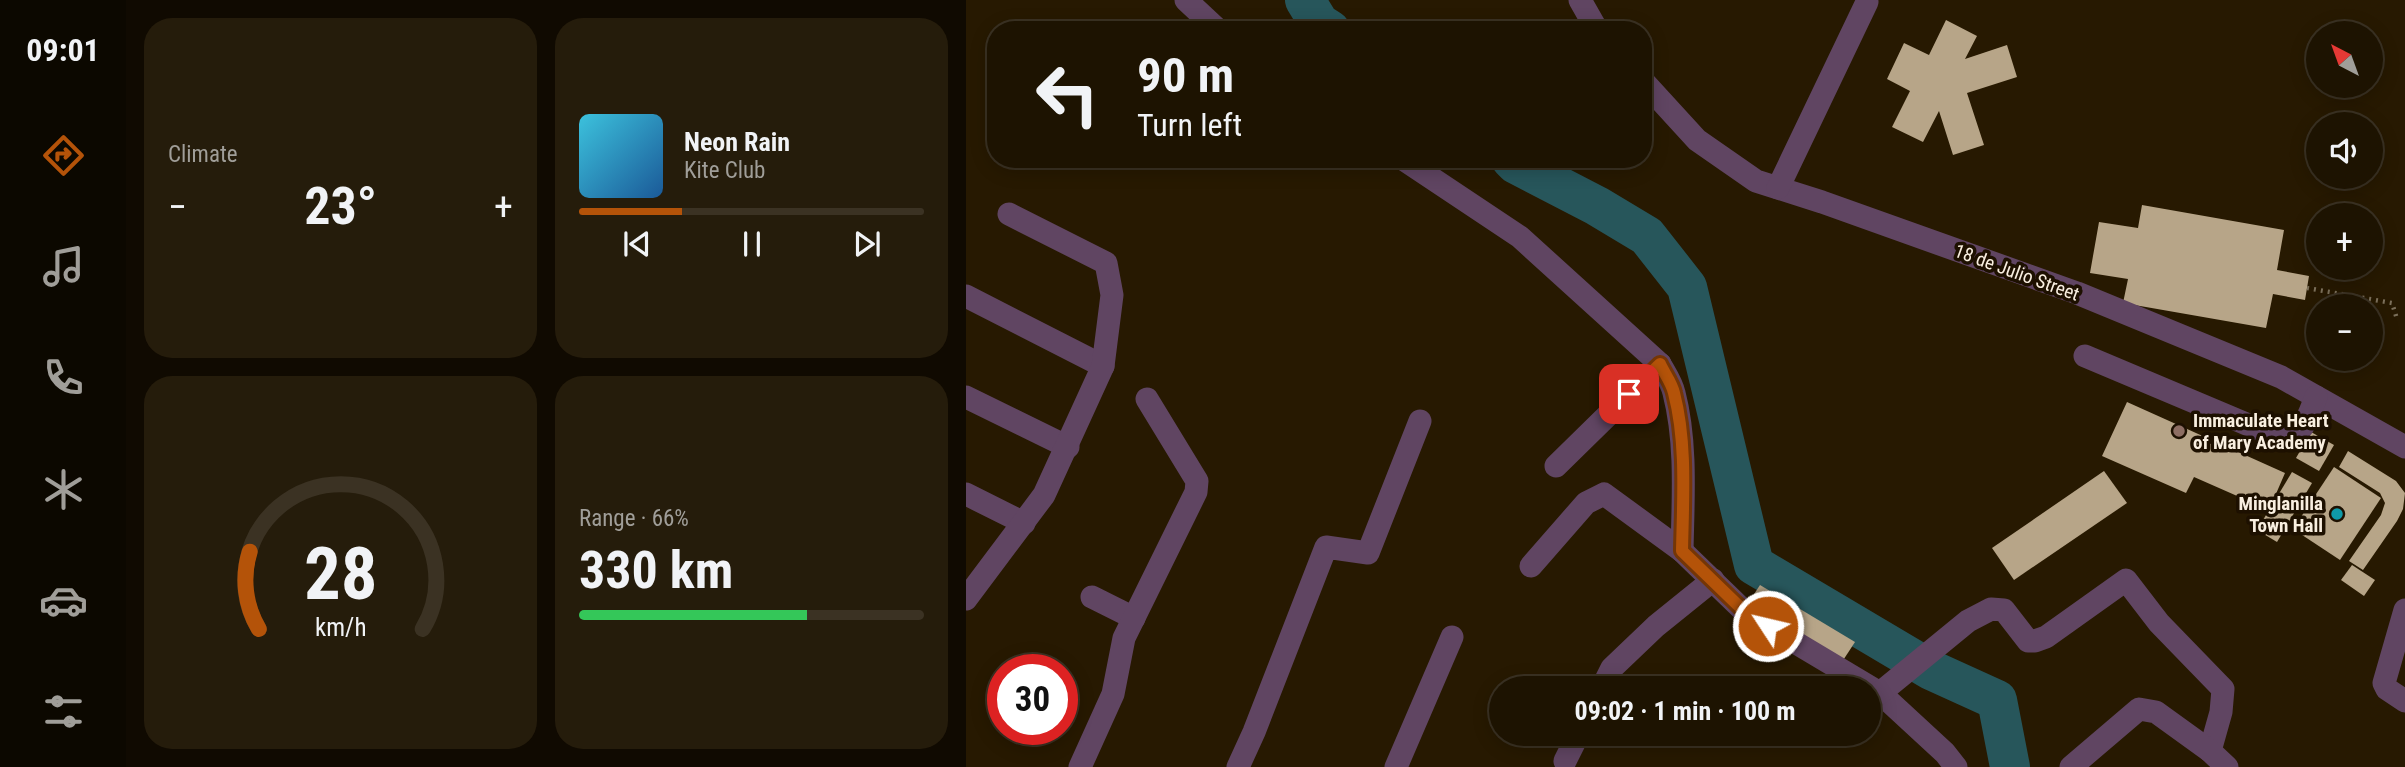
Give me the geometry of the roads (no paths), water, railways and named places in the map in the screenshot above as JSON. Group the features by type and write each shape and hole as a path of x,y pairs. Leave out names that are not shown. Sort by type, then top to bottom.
{"street":[{"path":"1186,0 1208,21"},
{"path":"1580,0 1592,21"},
{"path":"1778,188 1867,2"},
{"name":"18 de Julio Street","path":"1652,91 1698,140 1756,181 2077,293 2281,377 2405,447"},
{"path":"1416,168 1520,237 1660,364 1674,391 1681,443 1682,551"},
{"path":"967,595 1044,495 1068,447 1103,366 1112,295 1106,263 1009,214"},
{"path":"966,296 1103,366"},
{"path":"2085,356 2281,439 2295,436 2301,431 2316,397"},
{"path":"1556,466 1660,364"},
{"path":"966,397 1068,447"},
{"path":"1080,767 1113,694 1124,638 1196,492 1197,481 1147,399"},
{"path":"1238,767 1255,732 1326,547 1368,553 1420,421"},
{"path":"966,494 1024,523"},
{"path":"1531,566 1586,503 1604,494 1682,551 1746,613 1852,676"},
{"path":"1608,676 1612,668 1656,626 1713,580"},
{"path":"1881,692 1968,621 1991,608 2004,610 2028,641 2035,642 2046,637 2121,581 2128,581 2159,623 2223,689 2221,712 2210,751"},
{"path":"1092,597 1134,618"},
{"path":"2405,610 2384,683 2405,701"},
{"path":"1396,767 1452,637"},
{"path":"1881,694 1945,753 1956,767"},
{"path":"2071,767 2138,709 2156,712 2210,751 2227,767"},
{"path":"1565,761 1572,746"}],"waterway":[{"path":"1305,0 1318,21"},
{"path":"1524,168 1597,206 1647,236 1687,287 1754,565 1931,670 1997,700 2010,767"}],"place":[{"name":"Immaculate Heart of Mary Academy","path":"2179,431"},
{"name":"Minglanilla Town Hall","path":"2337,514"}]}
